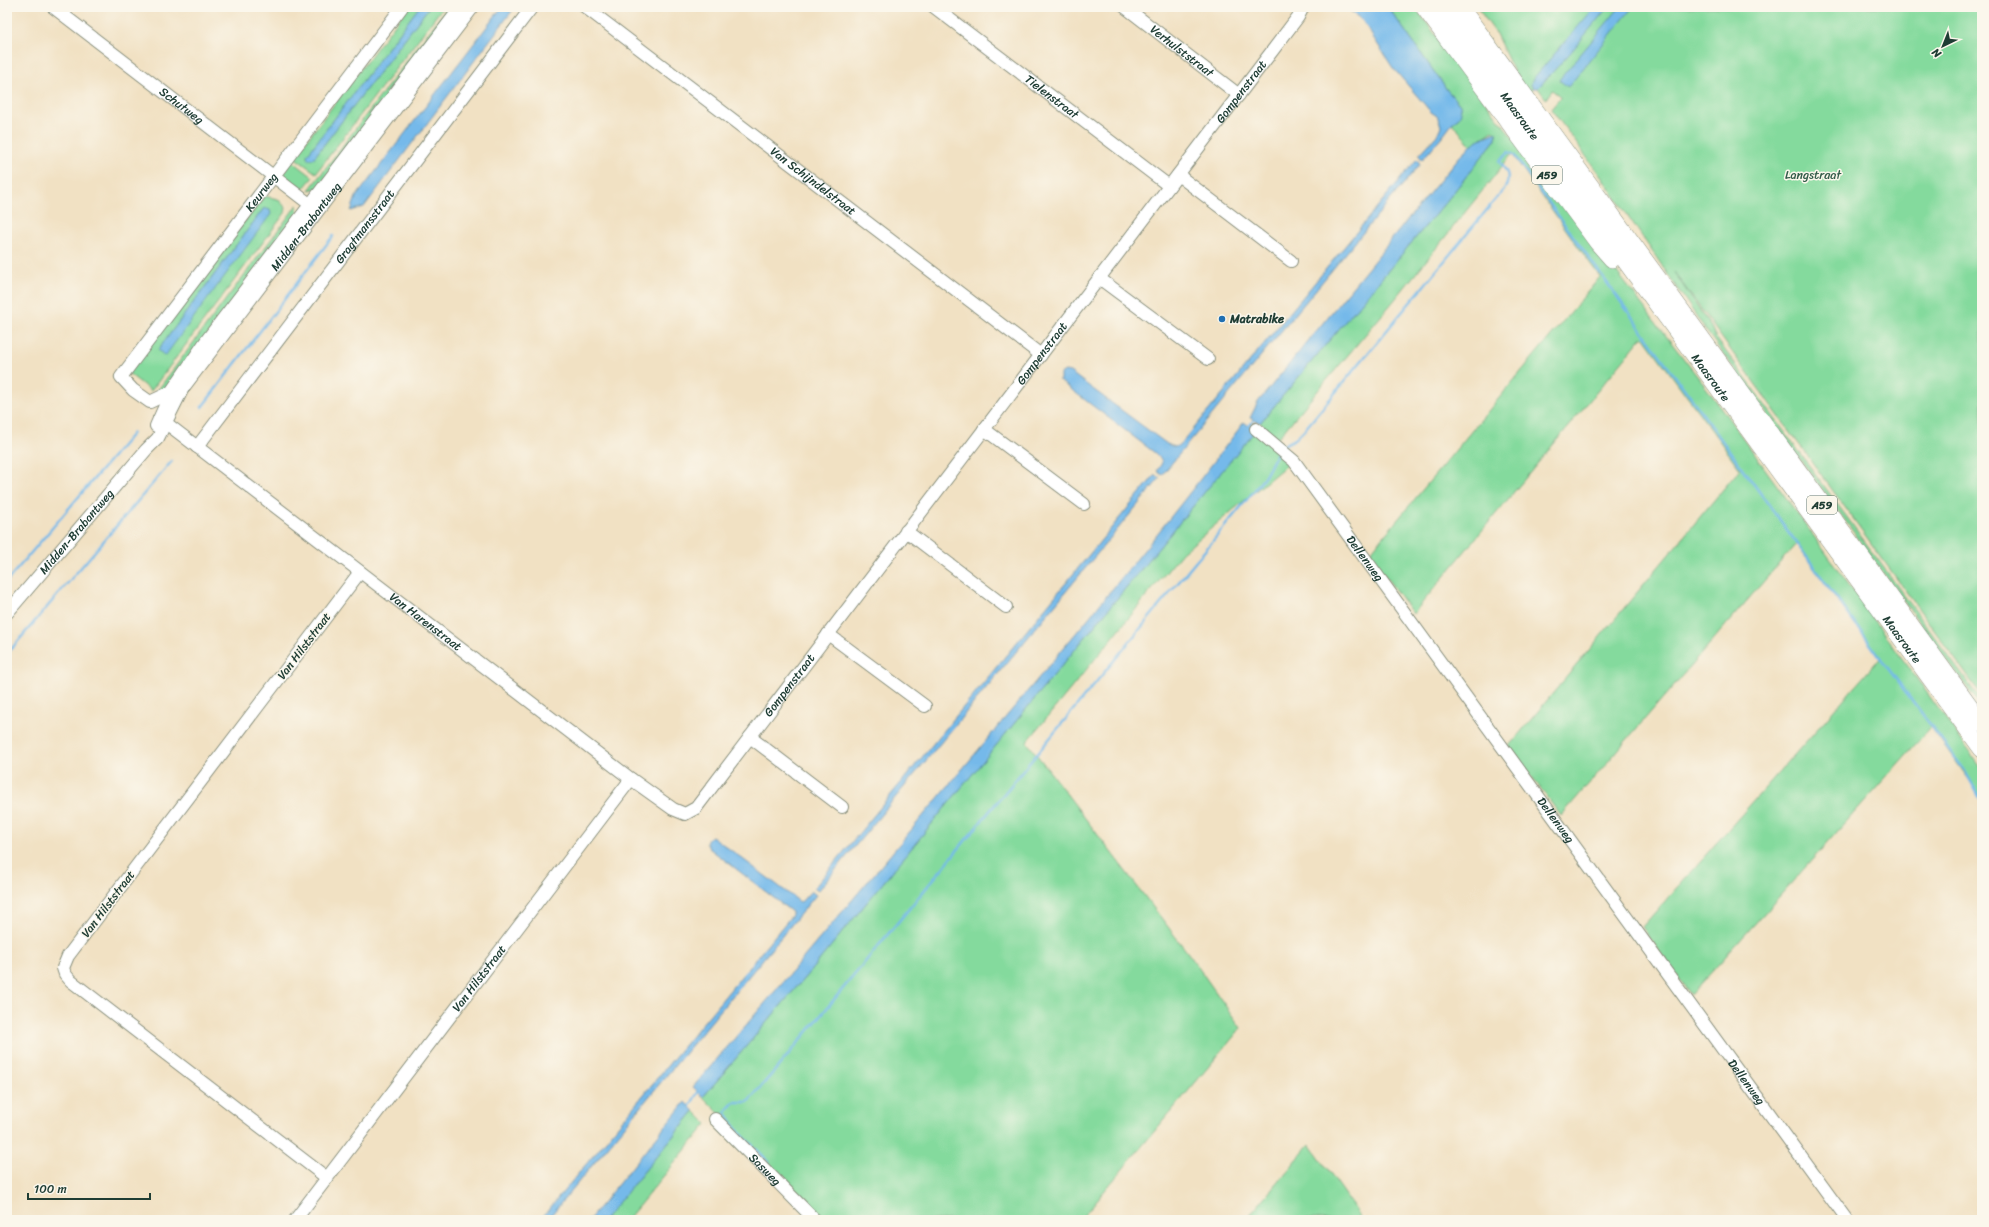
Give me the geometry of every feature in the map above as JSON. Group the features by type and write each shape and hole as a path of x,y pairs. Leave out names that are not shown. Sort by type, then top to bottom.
{"highway":[{"name":"A59","path":"1424,7 1598,243 1680,335"},
{"name":"Maasroute","path":"1440,7 1982,749"},
{"name":"Maasroute","path":"1460,7 1982,723"},
{"name":"A59","path":"1468,7 1491,48"},
{"name":"A59","path":"1965,726 1982,761"}],"street":[{"name":"Schutweg","path":"53,7 314,207"},
{"name":"Keurweg","path":"171,392 150,402 138,395 121,376 402,7"},
{"name":"Midden-Brabantweg","path":"7,613 146,450 183,388 461,7"},
{"name":"Midden-Brabantweg","path":"163,421 171,392 206,341 473,7"},
{"name":"Gragtmansstraat","path":"197,447 532,7"},
{"name":"Van Schijndelstraat","path":"586,7 1041,355"},
{"name":"Tielenstraat","path":"934,7 1169,186"},
{"name":"Verhulststraat","path":"1125,7 1239,95"},
{"name":"Gompenstraat","path":"696,808 1239,95 1298,17 1303,7"},
{"path":"1178,175 1291,261"},
{"path":"1100,278 1208,359"},
{"name":"Van Harenstraat","path":"163,421 673,809 685,814 696,808"},
{"path":"984,429 1084,504"},
{"name":"Dellenweg","path":"1256,430 1294,461 1309,481 1847,1220"},
{"path":"906,531 1006,607"},
{"name":"Van Hilststraat","path":"327,1178 71,981 65,974 63,968 68,956 360,572"},
{"path":"828,634 925,706"},
{"path":"750,736 842,807"},
{"name":"Van Hilststraat","path":"295,1220 631,778"},
{"name":"Sasweg","path":"715,1119 815,1220"}],"green space":[{"path":"408,7 419,7 307,155 308,159 313,159 429,7 443,7 316,173 294,157"},
{"path":"448,7 458,7 319,188 309,190"},
{"path":"1388,7 1415,7 1470,82 1711,394 1982,769 1982,802 1970,781 1931,727 1691,995 1642,927 1880,658 1796,544 1561,816 1509,746 1740,469 1643,336 1413,614 1369,554 1600,277 1512,154 1392,303 1277,439 1260,423 1449,198 1496,139 1496,132 1493,131 1471,145 1452,123 1458,119 1460,105 1447,90"},
{"name":"Langstraat","path":"1477,7 1982,7 1982,696 1674,272 1711,327 1716,338 1982,702 1982,708 1705,329 1605,182 1551,109 1561,97 1552,90 1546,99 1538,88 1543,82 1531,85 1533,88 1528,94 1518,80 1495,32"},
{"path":"291,160 313,177 303,189 288,179 284,173"},
{"path":"264,196 278,199 286,208 285,213 151,391 128,373","holes":["264,208 265,208 158,350"]},
{"path":"297,205 298,213 163,395 154,395"},
{"path":"1255,431 1290,462 1182,553 1027,742 1191,957 1241,1028 1080,1220 825,1220 703,1097 812,969"},
{"path":"694,1111 707,1124 627,1220 604,1220"},
{"path":"1310,1144 1354,1207 1360,1219 1246,1220"}],"water":[{"path":"419,7 429,7 313,159 308,159 307,155"},
{"path":"502,7 515,7 364,207 351,211 356,197"},
{"path":"1345,7 1388,7 1447,90 1460,105 1461,113 1458,119 1452,123 1422,160 1419,155 1437,135 1441,126 1437,116 1431,112 1393,68 1362,20"},
{"path":"1595,7 1608,7 1571,52 1538,88 1533,88 1531,85 1532,80"},
{"path":"1620,7 1633,7 1568,87 1559,80"},
{"path":"1496,132 1496,139 1449,198 1260,423 1250,418 1258,402 1460,156 1476,141"},
{"path":"1417,159 1420,164 1162,475 1157,471 1162,463 1161,459 1155,453 1060,381 1060,374 1065,371 1070,372 1167,444 1175,447 1181,444"},
{"path":"264,208 270,210 271,214 165,356 158,350"},
{"path":"1244,422 1255,431 812,969 703,1097 693,1087 1088,619 1183,502"},
{"path":"1155,475 1160,478 818,891 814,888"},
{"path":"712,836 800,902 811,891 816,895 547,1220 540,1220 792,915 792,912 709,848 706,843"},
{"path":"685,1102 694,1111 604,1220 589,1220"}],"waterway":[{"path":"1282,446 1295,439 1305,429 1505,188 1508,177 1499,161 1509,152 1514,155 1887,667 1965,771 1982,802"},
{"path":"202,407 333,236"},
{"path":"1249,426 1253,421"},
{"path":"7,581 133,433"},
{"path":"769,1162 739,1132 725,1112 734,1102 748,1102 789,1054 1254,491 1265,476 1278,451"},
{"path":"7,654 172,461"},
{"path":"690,1106 698,1092"}],"place":[{"name":"Matrabike","path":"1222,319"}]}
